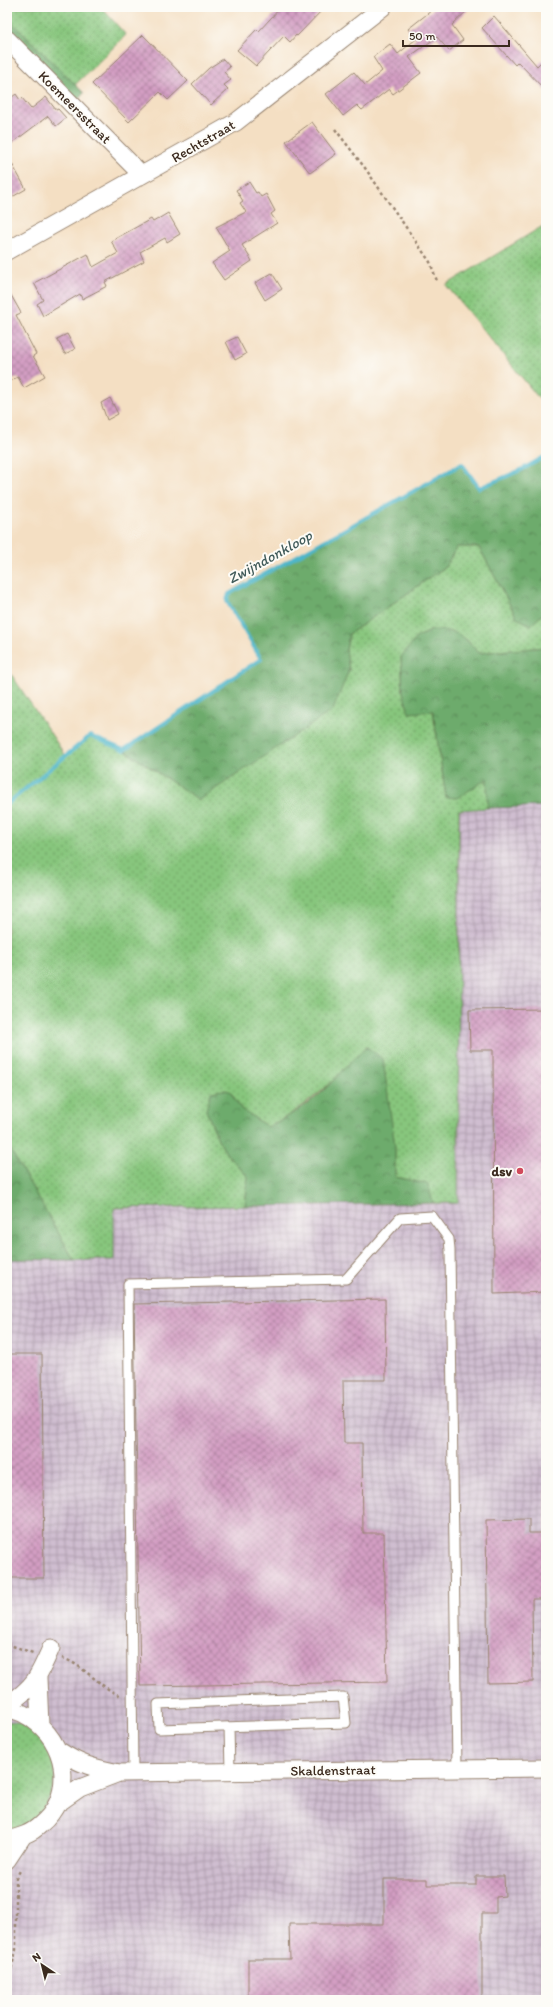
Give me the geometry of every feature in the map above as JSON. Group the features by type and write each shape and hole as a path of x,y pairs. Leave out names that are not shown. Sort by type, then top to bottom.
{"street":[{"name":"Rechtstraat","path":"7,251 236,122 383,7"},
{"name":"Koemeersstraat","path":"7,39 142,175"},
{"path":"7,1705 22,1695 38,1678 48,1654"},
{"path":"38,1678 40,1725"},
{"name":"Skaldenstraat","path":"7,1709 27,1716 40,1725 48,1732 58,1750 63,1763 64,1780 57,1804"},
{"name":"Skaldenstraat","path":"58,1750 77,1763 97,1769 127,1773 546,1768"},
{"name":"Skaldenstraat","path":"15,1838 41,1825 57,1804 80,1788 127,1773"},
{"path":"7,1860 15,1838"}],"lane":[{"path":"127,1773 132,1701 128,1284 346,1279 400,1218 432,1216 448,1240 450,1250 457,1769"},
{"path":"343,1697 346,1723 229,1728 159,1729 158,1704 343,1697"},
{"path":"229,1728 230,1772"}],"path":[{"path":"335,130 365,168 430,262 437,281"},
{"path":"7,1644 71,1661 108,1691 132,1701"},
{"path":"7,1958 11,1969"}],"shaded area":[{"path":"546,806 546,2000 7,2000 7,1259 113,1260 114,1208 458,1203 459,809"}],"green space":[{"path":"7,7 101,7 126,35 75,85 10,21 7,24"},
{"path":"10,21 84,93 77,101 7,31 7,24"},
{"path":"546,224 546,407 446,285"},
{"path":"546,456 546,608 544,613 531,625 517,618 479,547 457,547 445,567 349,634 346,650 349,670 333,710 199,800 124,750 261,660 227,601 229,594 462,464 480,488 521,470"},
{"path":"457,547 479,547 517,618 544,613 546,608 546,647 479,653 466,639 401,657 403,692 433,711 446,797 488,778 488,808 459,810 458,1203 433,1203 427,1184 395,1177 395,1147 336,1078 304,1105 268,1127 241,1109 230,1091 206,1110 218,1139 226,1153 248,1177 245,1206 114,1208 114,1260 74,1260 7,1144 7,668 65,755 90,736 124,750 199,800 349,670 346,650 349,634 445,567"},
{"path":"433,630 449,631 459,635 479,653 546,647 546,806 488,808 487,779 457,798 446,797 433,711 409,713 403,692 401,657 417,637"},
{"path":"367,1047 383,1059 395,1147 395,1177 428,1184 433,1203 245,1206 248,1177 226,1153 218,1139 206,1110 211,1092 223,1090 230,1091 241,1109 268,1127 309,1103"},
{"path":"7,1144 74,1260 7,1259"},
{"path":"7,1721 19,1723 34,1731 51,1756 55,1777 53,1789 43,1808 27,1824 7,1832"}],"building":[{"path":"281,7 325,7 290,42 284,36 256,66 237,50 257,29 259,31"},
{"path":"436,7 471,7 452,25 463,40 449,51 437,37 409,57 421,73 393,94 389,89 362,110 357,105 343,116 326,94 354,72 365,85 382,71 373,57 390,44 398,54 416,39 408,29"},
{"path":"494,16 537,66 546,57 546,91 518,62 515,65 482,28"},
{"path":"143,35 188,81 168,100 160,92 129,122 92,84"},
{"path":"223,59 230,67 224,72 231,80 224,85 228,89 211,105 192,84 209,68"},
{"path":"16,94 20,100 22,98 31,109 46,97 56,110 58,109 66,118 56,126 48,116 7,147 7,101"},
{"path":"312,122 336,154 310,173 286,141"},
{"path":"7,155 26,189 7,200"},
{"path":"249,182 256,193 258,192 261,197 266,194 275,211 271,214 277,223 242,245 252,261 224,280 212,263 230,251 216,227 246,212 240,203 243,201 236,190"},
{"path":"168,213 180,234 167,242 165,238 140,252 144,261 105,282 107,286 82,299 80,294 43,316 37,304 43,300 34,283 88,254 93,267 118,253 111,241 151,219 153,222"},
{"path":"272,273 282,289 265,300 255,283"},
{"path":"7,288 21,313 16,315 36,354 33,356 45,376 24,388 18,377 7,382"},
{"path":"67,334 75,349 65,354 57,339"},
{"path":"237,337 246,354 235,360 226,342"},
{"path":"110,398 118,414 107,420 101,403"},
{"name":"dsv","path":"546,1009 546,1292 494,1294 493,1050 470,1050 469,1010"},
{"path":"385,1299 386,1380 343,1380 344,1443 362,1443 363,1533 384,1533 387,1682 140,1686 134,1304"},
{"path":"7,1354 42,1354 44,1578 7,1578"},
{"path":"529,1519 529,1533 546,1533 546,1599 532,1599 533,1682 488,1683 486,1520"},
{"path":"476,1876 504,1876 505,1896 496,1897 496,1913 482,1913 482,2000 248,2000 248,1959 290,1959 289,1924 384,1924 384,1879 427,1879 427,1885 476,1885"}],"waterway":[{"name":"Zwijndonkloop","path":"7,804 90,736 124,750 261,659 227,601 229,594 462,464 479,488 521,470 546,456"}],"place":[{"name":"dsv","path":"520,1171"}]}
